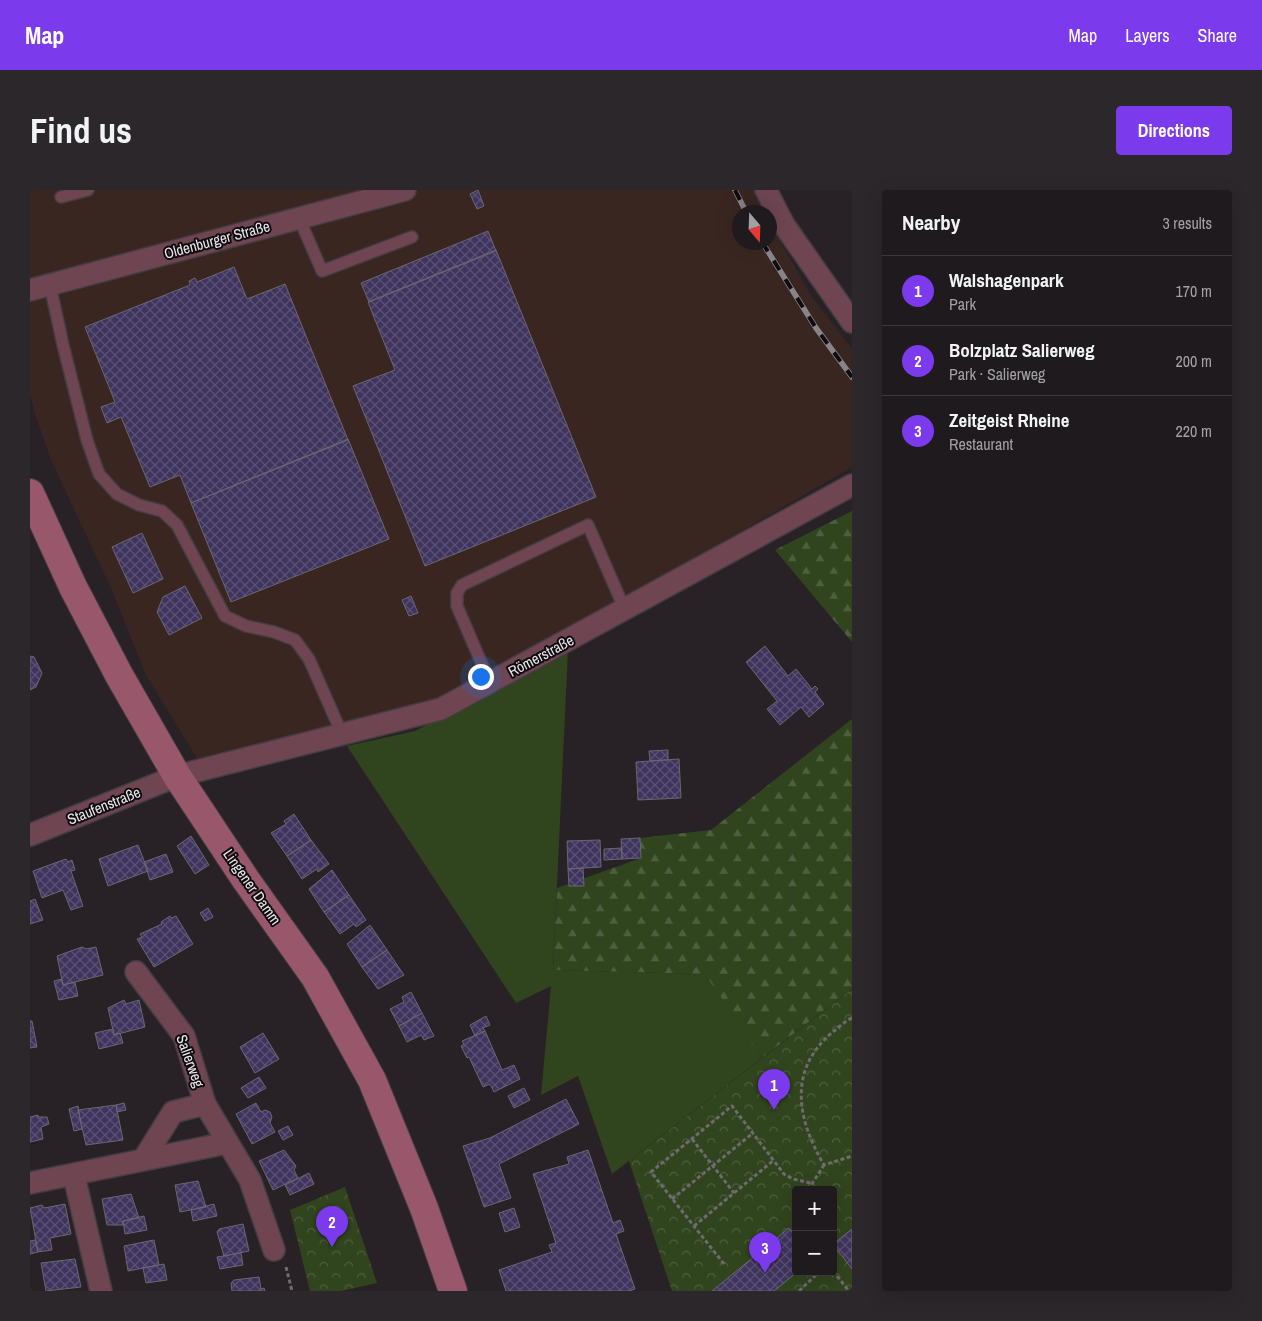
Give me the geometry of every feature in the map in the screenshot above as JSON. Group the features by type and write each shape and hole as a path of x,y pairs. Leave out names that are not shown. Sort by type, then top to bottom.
{"main road":[{"name":"Lingener Damm","path":"30,493 73,587 119,676 177,776 246,880 316,977 372,1080 424,1208 453,1291"}],"street":[{"name":"Oldenburger Straße","path":"40,287 299,218 350,197 405,190"},
{"path":"766,190 784,225 852,322"},
{"name":"Römerstraße","path":"177,776 441,709 852,485"},
{"name":"Staufenstraße","path":"30,835 177,776"},
{"name":"Salierweg","path":"136,972 184,1036 205,1104 250,1180 274,1250"},
{"name":"Salierweg","path":"144,1160 173,1112 205,1104"},
{"path":"30,1184 227,1142"},
{"path":"74,1176 101,1291"}],"lane":[{"path":"61,197 88,190"},
{"path":"299,218 322,271 412,237"},
{"path":"40,287 99,474 116,494 139,505 162,511 177,525 226,616 246,626 274,632 295,640 308,659 342,734"},
{"path":"490,683 457,606 457,593 462,585 588,525 625,610"}],"path":[{"path":"824,1165 812,1144 801,1105 801,1081 821,1042 852,1018"},
{"path":"724,1264 651,1172 732,1106 784,1174 793,1179 811,1183"},
{"path":"672,1199 753,1134"},
{"path":"692,1139 734,1193"},
{"path":"810,1186 824,1165 852,1156"},
{"path":"694,1226 774,1160"},
{"path":"799,1291 815,1276"},
{"path":"837,1276 849,1291"}],"shaded area":[{"path":"30,190 754,190 761,205 732,205 732,250 777,250 777,235 810,294 852,349 852,467 440,706 200,763 146,675 111,588 51,460 35,414 30,393"}],"green space":[{"path":"852,511 852,642 775,550"},
{"path":"568,650 553,970 706,974 762,1058 612,1174 578,1076 541,1095 551,986 516,1003 347,746 415,731"},
{"path":"852,719 852,989 762,1058 705,974 553,970 557,888 641,858 640,838 711,830"},
{"path":"852,989 852,1291 672,1291 629,1161"},
{"path":"345,1187 377,1283 341,1291 310,1291 290,1210"}],"building":[{"path":"478,190 484,206 477,209 470,194"},
{"path":"488,231 496,251 369,302 361,283"},
{"path":"496,250 596,497 425,566 353,386 395,370 368,302"},
{"path":"234,267 247,299 285,284 348,440 191,503 180,475 150,487 121,417 107,423 101,407 115,402 85,327 190,285 189,281 195,278 197,282"},
{"path":"348,439 389,539 231,602 191,503"},
{"path":"142,533 163,579 133,593 112,547"},
{"path":"185,586 202,618 169,635 157,612 163,597"},
{"path":"411,596 418,613 409,616 402,600"},
{"path":"765,646 788,676 796,669 812,689 815,686 818,689 815,692 824,704 809,717 801,707 780,725 767,709 777,701 746,662"},
{"path":"30,656 34,657 42,673 36,687 30,690"},
{"path":"668,750 668,760 650,761 649,751"},
{"path":"679,759 681,798 638,800 636,762"},
{"path":"294,814 311,840 287,856 271,833 286,824 284,821"},
{"path":"191,836 209,865 195,874 177,846"},
{"path":"640,838 641,858 622,859 621,839"},
{"path":"311,840 329,864 318,872 317,869 302,879 287,856"},
{"path":"600,840 601,867 568,869 567,841"},
{"path":"138,845 148,871 108,886 99,859"},
{"path":"622,848 622,859 604,860 604,849"},
{"path":"166,854 173,872 150,880 144,862"},
{"path":"66,859 68,862 72,860 75,870 71,871 83,906 71,910 63,890 42,898 33,871"},
{"path":"583,868 584,886 569,886 568,869"},
{"path":"332,870 349,895 324,912 309,889"},
{"path":"349,895 366,920 356,927 354,924 340,934 324,912"},
{"path":"35,899 43,920 30,924 30,901"},
{"path":"208,908 213,917 205,921 200,913"},
{"path":"170,916 172,918 176,916 193,944 154,967 137,939 142,937 140,934 162,924 161,922"},
{"path":"370,925 387,950 362,967 347,944"},
{"path":"82,947 86,949 96,947 103,975 63,985 57,956"},
{"path":"387,950 404,975 378,989 362,967"},
{"path":"62,979 63,985 75,982 78,996 59,1000 54,981"},
{"path":"411,992 422,1013 399,1026 390,1009 404,1002 402,997"},
{"path":"124,1000 126,1004 139,1000 145,1027 114,1035 108,1008"},
{"path":"422,1013 434,1036 424,1040 421,1035 407,1042 399,1026"},
{"path":"486,1016 490,1025 483,1028 485,1031 475,1036 470,1025"},
{"path":"30,1021 32,1021 37,1047 30,1048"},
{"path":"113,1029 114,1035 120,1033 123,1043 99,1049 95,1033"},
{"path":"485,1031 502,1070 514,1065 520,1079 494,1092 490,1084 483,1087 469,1057 467,1058 461,1046 464,1044 462,1041"},
{"path":"263,1033 279,1059 255,1073 240,1047"},
{"path":"259,1077 266,1088 248,1098 241,1088"},
{"path":"524,1088 530,1100 514,1108 508,1096"},
{"path":"566,1099 579,1124 499,1164 511,1198 484,1207 463,1146 490,1138"},
{"path":"124,1103 126,1110 117,1112 116,1105"},
{"path":"256,1103 261,1112 265,1110 270,1112 272,1117 270,1123 275,1132 252,1144 236,1114"},
{"path":"116,1105 123,1140 86,1145 78,1110"},
{"path":"78,1106 82,1129 74,1131 69,1109"},
{"path":"38,1115 38,1117 47,1117 49,1124 41,1127 43,1139 30,1142 30,1117"},
{"path":"288,1126 293,1135 283,1140 278,1131"},
{"path":"284,1150 296,1166 294,1170 298,1178 273,1190 259,1161"},
{"path":"588,1150 613,1223 620,1220 624,1231 616,1234 635,1289 629,1291 506,1291 499,1270 552,1252 549,1245 556,1243 533,1174 569,1164 567,1157"},
{"path":"309,1173 314,1184 290,1195 285,1185"},
{"path":"198,1181 206,1207 180,1212 175,1185"},
{"path":"131,1194 139,1218 123,1221 123,1225 107,1225 102,1199"},
{"path":"65,1204 71,1234 50,1238 52,1250 38,1252 30,1208 42,1205 44,1208"},
{"path":"214,1204 217,1216 193,1221 191,1210"},
{"path":"514,1208 520,1227 505,1232 499,1213"},
{"path":"144,1216 147,1230 125,1234 123,1221"},
{"path":"243,1224 249,1251 224,1256 217,1232 219,1229"},
{"path":"789,1228 792,1231 792,1276 774,1291 712,1291"},
{"path":"852,1229 852,1269 837,1249 837,1241"},
{"path":"35,1240 38,1252 30,1254 30,1241"},
{"path":"154,1240 159,1265 128,1271 124,1246"},
{"path":"241,1253 243,1265 220,1269 217,1257"},
{"path":"75,1259 81,1287 46,1291 41,1263"},
{"path":"164,1264 167,1280 146,1283 143,1268"},
{"path":"259,1277 261,1289 264,1288 265,1291 232,1291 231,1283 234,1280"}],"railway":[{"path":"735,190 742,205"},
{"path":"767,250 816,328 852,377"}],"place":[{"name":"Walshagenpark","path":"774,1110"},
{"name":"Bolzplatz Salierweg","path":"332,1247"},
{"name":"Zeitgeist Rheine","path":"765,1273"}]}
